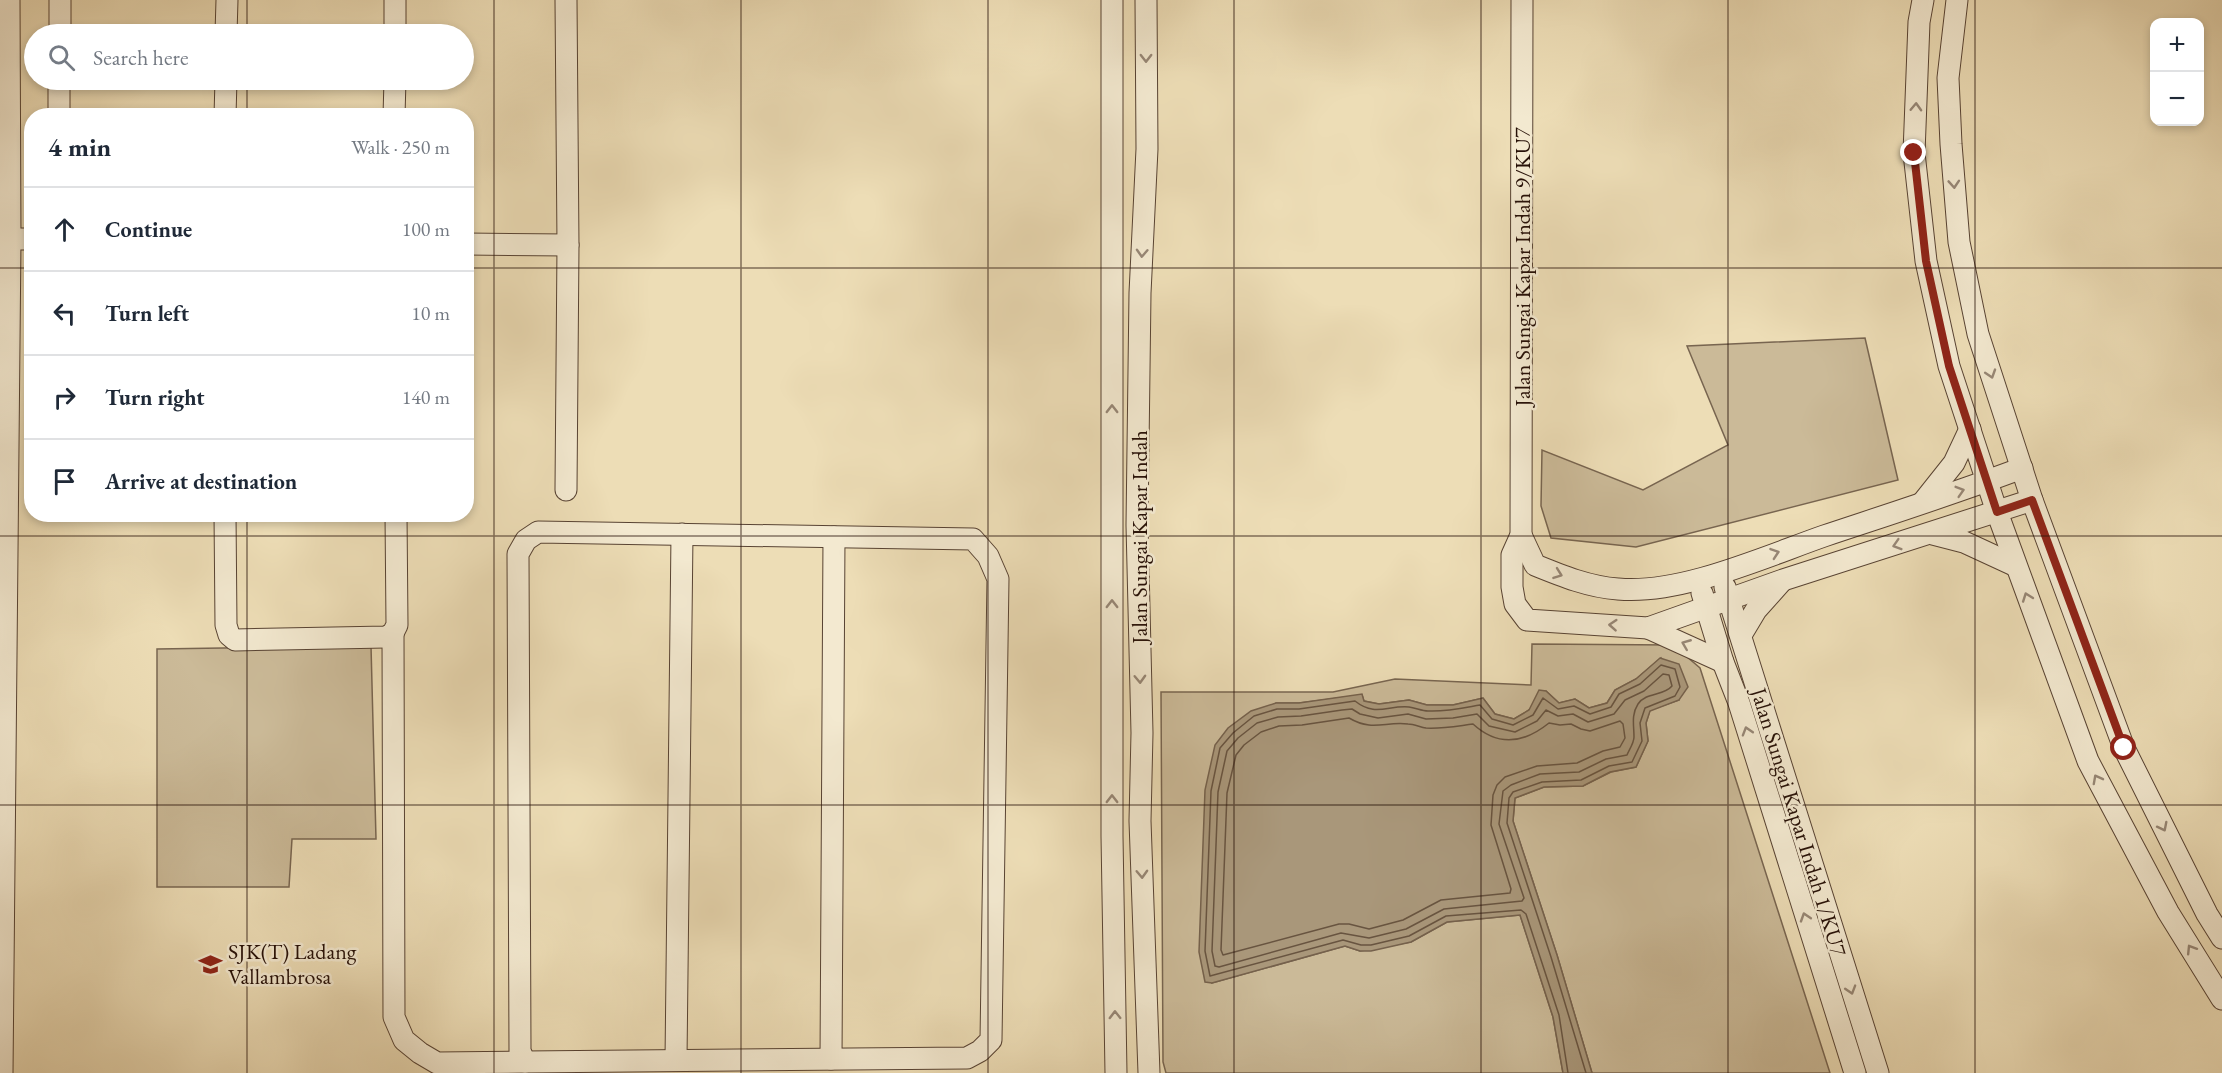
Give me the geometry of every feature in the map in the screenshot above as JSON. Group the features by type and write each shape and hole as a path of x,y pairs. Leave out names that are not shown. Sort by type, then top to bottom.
{"street":[{"path":"2,1073 5,239 9,0"},
{"path":"60,0 60,24"},
{"path":"226,24 227,0"},
{"path":"395,0 395,24"},
{"path":"566,490 567,0"},
{"name":"Jalan Sungai Kapar Indah","path":"1112,0 1112,825 1116,1073"},
{"name":"Jalan Sungai Kapar Indah","path":"1146,0 1147,149 1140,293 1137,525 1142,734 1140,821 1149,1073"},
{"name":"Jalan Sungai Kapar Indah 9/KU7","path":"1521,535 1522,0"},
{"path":"1923,0 1914,141 1916,175 1926,261 1949,366 2016,566 2088,761 2168,912 2222,999"},
{"path":"1957,0 1948,78 1959,242 1978,334 2032,500 2124,748 2207,914 2222,938"},
{"path":"59,90 59,108"},
{"path":"225,108 226,90"},
{"path":"394,90 394,108"},
{"path":"5,239 24,239"},
{"path":"474,244 568,245"},
{"path":"1923,502 1954,463 1970,429"},
{"path":"1521,535 1535,566 1581,583 1618,590 1656,588 1720,572 2022,468"},
{"path":"1648,628 1783,580 2032,500"},
{"path":"225,522 226,626 229,635 235,640 386,637 393,633"},
{"path":"396,522 397,625 393,633 394,1017 404,1040 437,1063 967,1058 980,1051 991,1040 998,579 988,556 973,539 538,532 526,540 518,554 520,1051 525,1062"},
{"path":"1933,533 1964,542 2016,566"},
{"path":"676,1060 682,534"},
{"path":"1521,535 1512,555 1512,587 1515,604 1527,620 1648,628 1726,670"},
{"path":"831,1059 834,537"},
{"name":"Jalan Sungai Kapar Indah 1/KU7","path":"1720,572 1878,1073"},
{"name":"Jalan Sungai Kapar Indah 1/KU7","path":"1698,579 1855,1073"},
{"path":"1743,642 1756,610 1783,580"}],"shaded area":[{"path":"1865,338 1898,480 1636,547 1551,538 1541,506 1542,450 1643,490 1728,445 1687,346"},
{"path":"1532,644 1673,645 1700,668 1830,1073 1592,1073 1557,955 1513,821 1515,798 1544,787 1583,786 1611,772 1636,767 1648,741 1646,723 1650,710 1679,700 1661,658 1636,679 1615,690 1607,703 1589,708 1575,699 1559,703 1546,691 1529,710 1514,719 1495,714 1483,698 1453,705 1427,705 1409,700 1379,704 1364,701 1362,695 1299,703 1276,703 1212,983 1345,946 1360,951 1411,942 1447,922 1520,915 1553,1017 1563,1073 1166,1073 1163,1062 1161,692 1333,692 1395,679 1531,685"},
{"path":"371,646 376,839 292,839 289,887 157,887 157,649"}],"water":[{"path":"1660,658 1679,664 1688,687 1679,700 1650,711 1646,723 1648,741 1636,767 1610,772 1583,786 1544,787 1515,798 1513,821 1557,955 1592,1073 1563,1073 1553,1017 1520,915 1447,922 1411,942 1371,951 1360,951 1345,946 1212,983 1205,982 1199,952 1205,790 1215,745 1228,728 1251,711 1276,703 1299,703 1362,694 1364,701 1379,704 1409,700 1427,705 1453,705 1483,698 1495,714 1514,719 1529,710 1539,690 1546,691 1559,703 1575,699 1589,708 1607,703 1615,690 1636,679"}],"place":[{"name":"SJK(T) Ladang Vallambrosa","path":"210,964"}],"route":[{"path":"1914,153 1926,261 1949,366 1997,512 2032,500 2124,748"}]}
